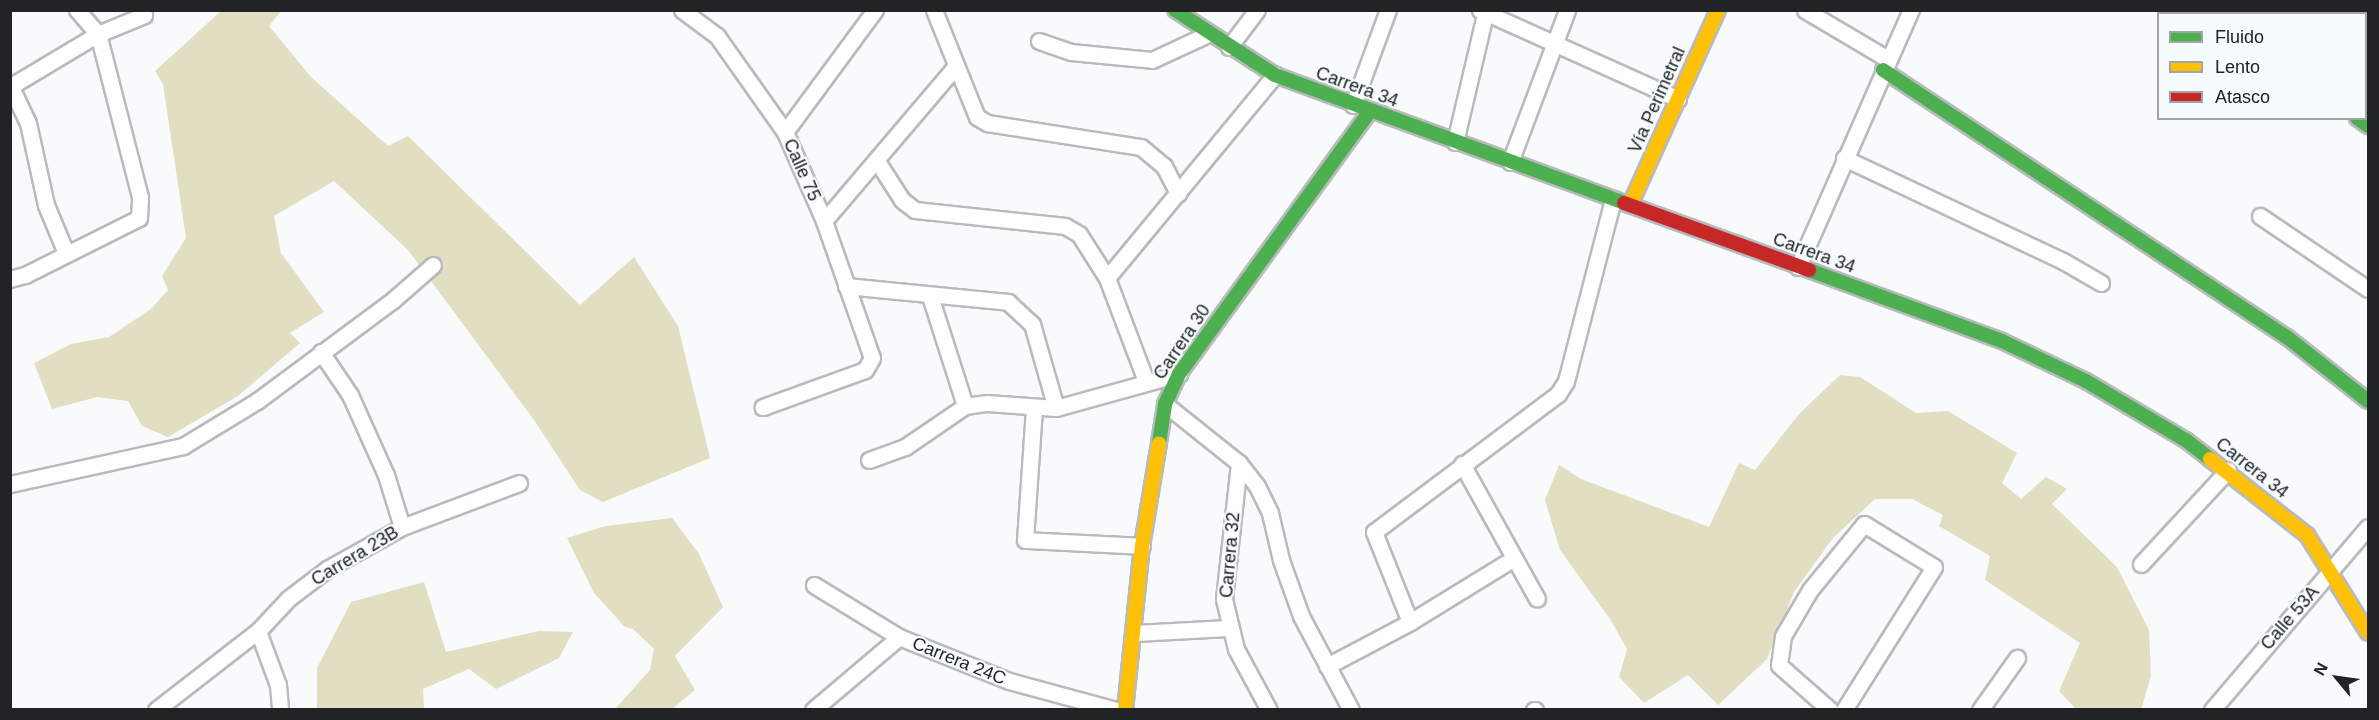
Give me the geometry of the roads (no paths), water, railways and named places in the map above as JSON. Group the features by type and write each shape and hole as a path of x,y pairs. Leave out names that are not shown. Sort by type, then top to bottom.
{"street":[{"path":"10,279 139,218 141,208 98,34 77,10"},
{"name":"Calle 75","path":"682,10 717,36 785,132 824,221 872,358 865,370 763,407"},
{"path":"785,132 875,10"},
{"path":"934,10 970,106 987,123 1141,147 1164,166 1178,194"},
{"name":"Carrera 34","path":"1175,10 1208,34 1275,75 2002,341 2139,410 2228,470 2307,535 2368,633"},
{"path":"1229,47 1257,10"},
{"path":"1353,105 1388,10"},
{"path":"1510,162 1567,10"},
{"name":"Vía Perimetral","path":"1630,205 1718,10"},
{"path":"1798,267 1911,10"},
{"path":"1455,142 1484,11 1678,99"},
{"path":"1812,12 2288,337 2368,401"},
{"path":"66,254 46,205 28,123 11,85 98,34 144,15"},
{"path":"1039,41 1071,52 1152,60 1208,34"},
{"path":"824,221 956,66"},
{"path":"1107,278 1275,75"},
{"name":"Carrera 30","path":"1125,710 1135,633 1142,546 1165,405 1179,374 1370,111"},
{"path":"1844,158 2063,261 2101,283"},
{"path":"877,161 902,200 915,210 1065,226 1090,246 1107,278 1146,381"},
{"path":"1410,622 1374,532 1461,464 1549,404 1566,381 1613,199"},
{"path":"2260,216 2368,289"},
{"path":"10,484 183,446 257,401 393,300 433,265"},
{"path":"846,286 1008,302 1023,312 1032,324 1056,408"},
{"path":"930,296 945,351 965,406"},
{"path":"321,352 350,395 387,475 402,527"},
{"path":"869,460 905,447 965,406 987,404 1056,408 1146,381 1179,374"},
{"path":"1165,405 1239,463 1257,486 1270,513 1281,560 1301,616 1351,710"},
{"path":"1034,408 1025,540 1142,546"},
{"name":"Carrera 32","path":"1239,463 1224,599 1228,628 1269,710"},
{"path":"1461,464 1537,599"},
{"path":"2141,564 2228,470"},
{"name":"Carrera 23B","path":"156,710 258,631 289,598 327,569 402,527 519,483"},
{"path":"1830,710 1779,665 1783,636 1810,590 1864,524 1934,567 1844,710"},
{"name":"Calle 53A","path":"2212,710 2368,527"},
{"path":"1327,666 1410,622 1514,558"},
{"name":"Carrera 24C","path":"814,585 899,637 1009,681 1116,710"},
{"path":"1135,633 1228,628"},
{"path":"258,631 278,685 280,710"},
{"path":"813,710 899,637"},
{"path":"1980,710 2017,658"}]}
